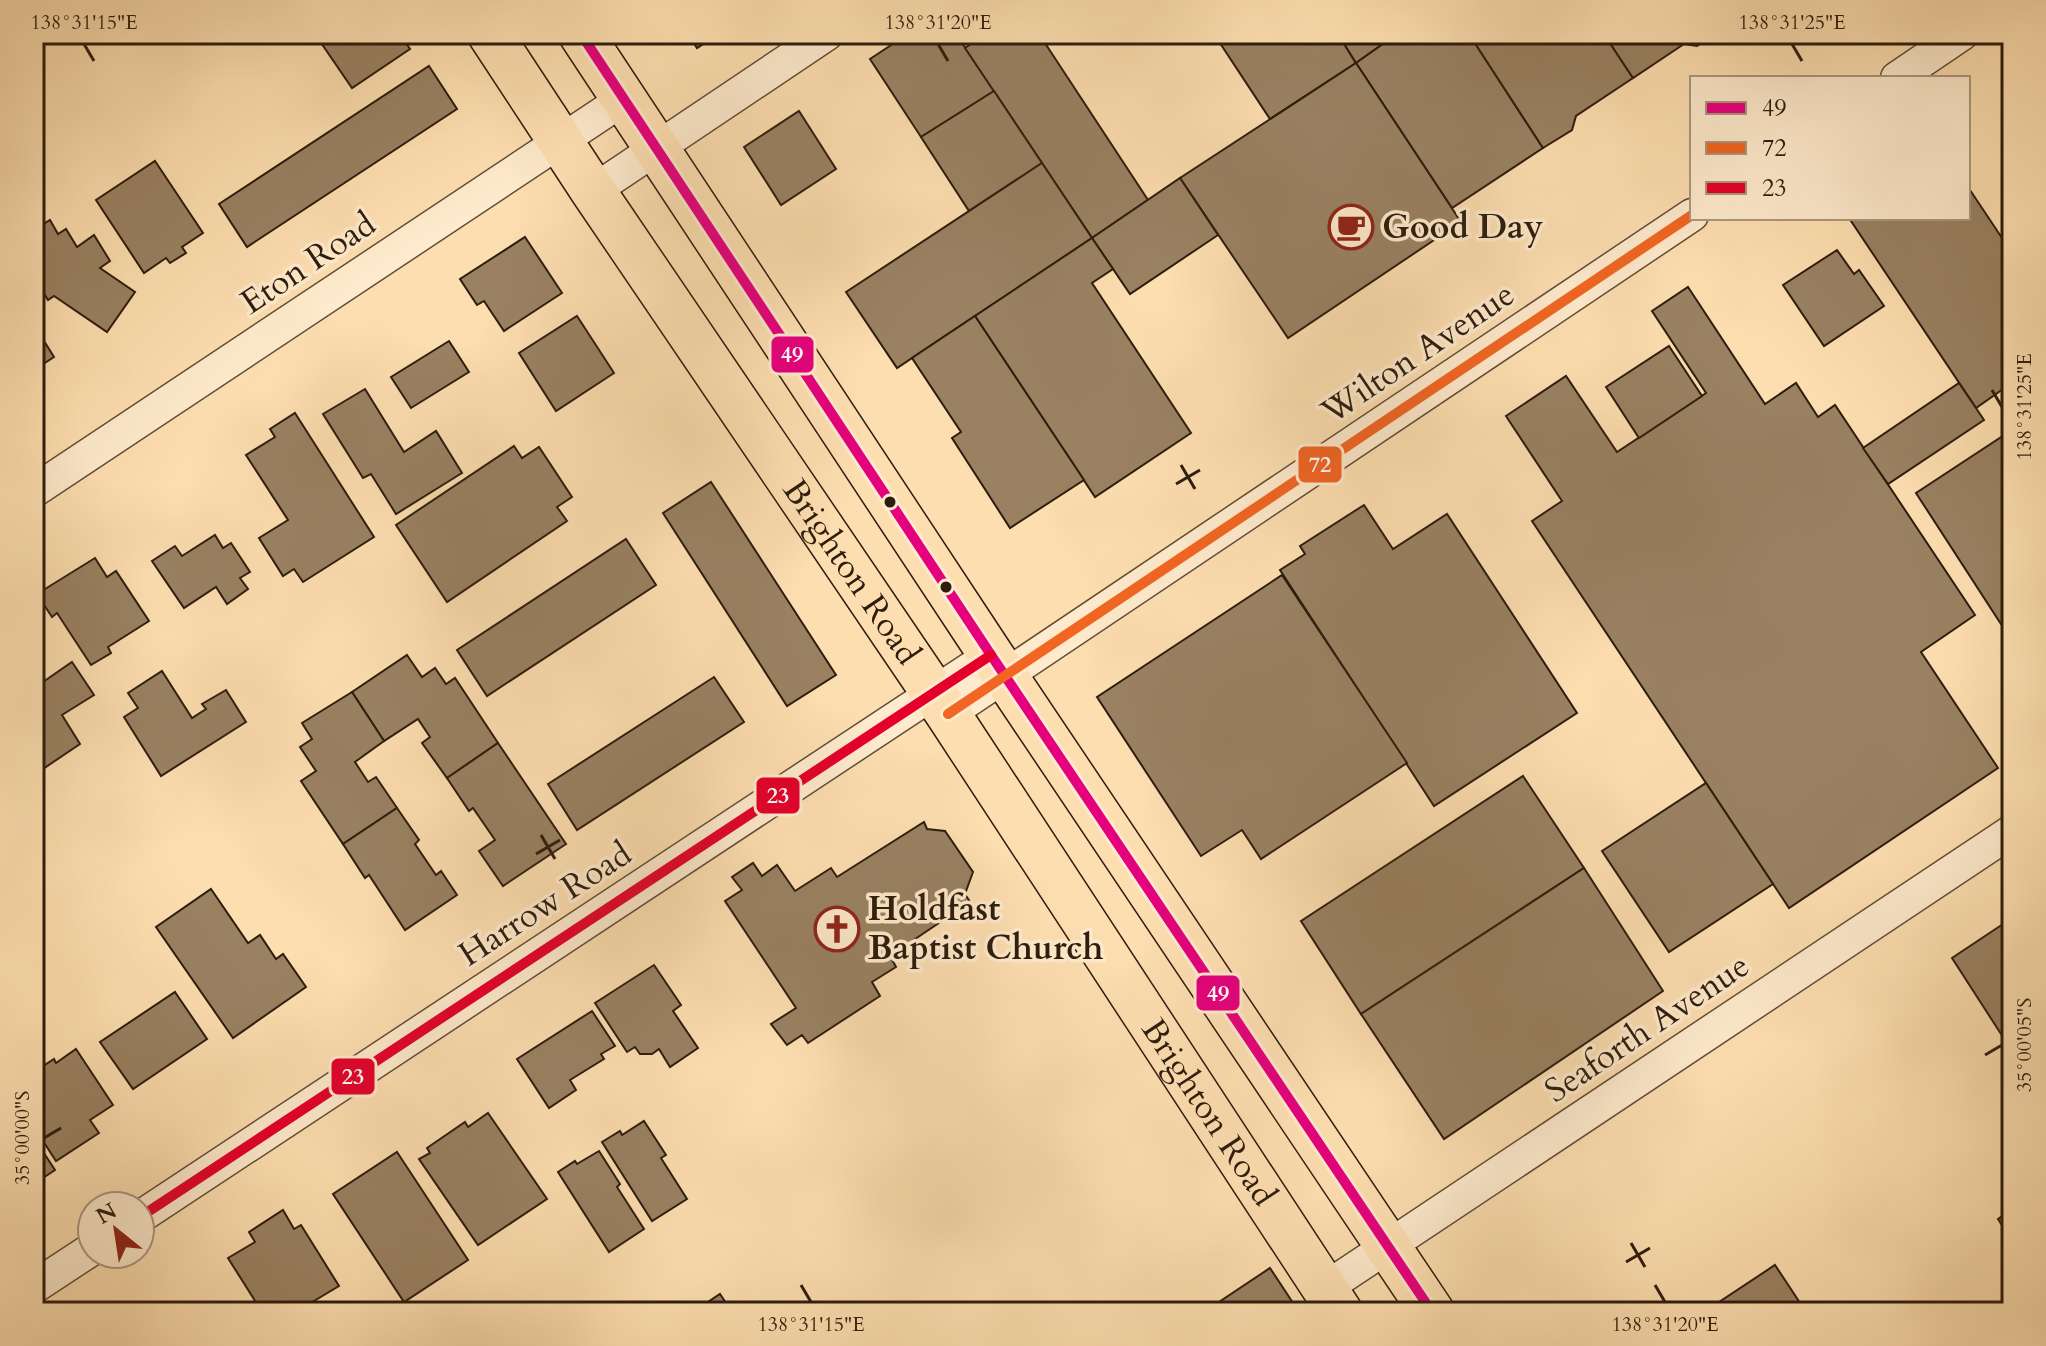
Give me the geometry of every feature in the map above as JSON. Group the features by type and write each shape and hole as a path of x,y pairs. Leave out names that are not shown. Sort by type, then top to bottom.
{"main road":[{"name":"Brighton Road","path":"490,34 940,704 1332,1300"},
{"name":"Brighton Road","path":"581,34 998,665 1432,1312"}],"street":[{"path":"593,191 827,34"},
{"path":"1900,76 1962,34"},
{"name":"Eton Road","path":"34,491 624,99"},
{"name":"Wilton Avenue","path":"998,665 1690,216"},
{"name":"Harrow Road","path":"156,1207 998,665"},
{"name":"Seaforth Avenue","path":"1332,1300 1387,1246 2012,831"},
{"path":"34,1287 76,1259"}],"building":[{"path":"315,34 400,34 410,49 352,88"},
{"path":"688,34 719,34 697,48"},
{"path":"908,34 956,34 994,91 921,137 870,59"},
{"path":"986,34 1039,34 1148,200 1092,238 965,48"},
{"path":"1214,34 1338,34 1356,63 1270,119"},
{"path":"1338,34 1397,34 1356,63"},
{"path":"1397,34 1469,34 1543,148 1452,208 1356,63"},
{"path":"1469,34 1604,34 1633,78 1576,116 1572,130 1543,148"},
{"path":"1604,34 1715,34 1697,46 1684,44 1633,78"},
{"path":"1356,63 1461,222 1288,338 1180,178"},
{"path":"429,66 457,109 247,247 219,204"},
{"path":"994,91 1042,163 969,211 921,137"},
{"path":"799,111 836,169 781,205 744,147"},
{"path":"155,161 203,233 182,247 186,253 170,263 166,258 144,273 96,200"},
{"path":"1042,163 1092,238 897,368 846,292"},
{"path":"1180,178 1218,235 1130,294 1092,238"},
{"path":"1970,190 2012,253 2012,396 2006,387 1976,408 1850,220 1970,220"},
{"path":"50,220 58,234 66,229 77,247 94,235 110,261 100,268 135,292 107,332 54,296 48,300 34,277 34,230"},
{"path":"525,237 562,293 504,331 484,301 477,305 460,279"},
{"path":"1092,238 1113,269 1092,283 1191,433 1095,497 975,316"},
{"path":"1837,250 1854,274 1859,270 1884,306 1824,346 1783,285"},
{"path":"1688,287 1765,404 1796,383 1818,417 1835,405 1975,615 1921,652 1998,768 1789,908 1532,521 1562,501 1506,416 1566,376 1617,452 1706,393 1652,311"},
{"path":"577,316 614,373 556,411 519,353"},
{"path":"975,316 1084,480 1010,528 952,438 961,432 912,358"},
{"path":"34,325 54,357 34,370"},
{"path":"449,341 469,372 411,408 391,377"},
{"path":"1669,346 1702,396 1639,438 1606,387"},
{"path":"1959,383 1984,420 1888,484 1863,448"},
{"path":"365,389 404,452 436,431 462,473 396,514 371,474 363,478 323,414"},
{"path":"295,413 374,537 303,582 294,569 283,576 259,538 288,520 246,455 275,437 270,429"},
{"path":"2012,430 2010,475 2012,641 1916,493"},
{"path":"514,446 522,458 539,447 572,497 557,507 567,521 447,602 396,525"},
{"path":"711,482 836,675 787,706 663,513"},
{"path":"1364,505 1393,549 1447,514 1577,713 1434,806 1280,570 1305,554 1300,546"},
{"path":"215,535 223,548 231,543 250,572 240,578 248,589 227,604 216,587 184,608 152,561 175,546 182,556"},
{"path":"626,539 656,585 487,696 457,650"},
{"path":"95,558 107,577 116,571 149,621 108,647 111,653 91,665 57,613 52,617 37,594"},
{"path":"1282,575 1407,763 1261,859 1242,830 1201,856 1097,697"},
{"path":"407,655 422,677 435,668 446,684 455,678 498,743 447,778 422,743 430,737 418,719 384,741 352,692"},
{"path":"72,662 94,695 62,715 80,744 34,775 34,675 40,684"},
{"path":"162,671 192,718 206,709 202,704 226,690 246,722 161,776 124,717 138,708 128,693"},
{"path":"714,677 744,722 577,830 548,784"},
{"path":"352,692 384,741 355,762 368,782 376,777 397,808 343,844 301,781 316,771 300,747 312,739 302,723"},
{"path":"498,743 566,844 503,886 479,851 495,840 473,808 469,811 447,778"},
{"path":"1523,776 1584,868 1361,1014 1301,921"},
{"path":"1706,783 1773,884 1669,952 1602,851"},
{"path":"397,808 419,840 415,844 436,875 441,871 457,895 405,930 369,875 365,878 343,844"},
{"name":"Holdfast Baptist Church","path":"924,822 927,829 945,831 973,872 965,894 970,902 890,956 896,967 872,982 880,996 808,1043 802,1035 787,1045 771,1024 796,1008 725,901 742,890 732,877 753,863 762,876 777,865 795,891 831,868 837,877"},
{"path":"1584,868 1663,991 1444,1139 1361,1014"},
{"path":"211,889 248,943 260,935 276,959 283,954 306,987 233,1038 156,927"},
{"path":"2012,918 2012,1051 1952,958"},
{"path":"654,965 681,1005 673,1011 698,1048 670,1067 659,1049 652,1054 640,1054 635,1047 627,1052 595,1003"},
{"path":"175,992 207,1039 133,1089 100,1042"},
{"path":"592,1011 615,1046 601,1054 604,1059 570,1080 576,1090 549,1108 517,1059"},
{"path":"76,1049 113,1105 90,1120 99,1133 56,1161 34,1127 34,1121 38,1118 34,1112 34,1085 38,1082 34,1072 54,1059 56,1063"},
{"path":"488,1113 547,1199 478,1245 419,1159 430,1153 427,1148 465,1122 468,1127"},
{"path":"644,1121 666,1155 661,1158 687,1199 652,1221 602,1142 620,1131 622,1135"},
{"path":"34,1138 55,1170 34,1184"},
{"path":"599,1151 644,1229 609,1252 558,1172"},
{"path":"397,1152 468,1260 404,1302 333,1194"},
{"path":"2012,1209 2012,1241 1998,1219"},
{"path":"283,1210 294,1229 301,1225 339,1286 299,1310 295,1304 283,1312 262,1312 228,1258 255,1242 249,1232"},
{"path":"1775,1265 1806,1312 1704,1312"},
{"path":"1270,1268 1299,1312 1204,1312"},
{"path":"720,1294 732,1312 693,1312"}],"transit line":[{"name":"49","path":"581,34 991,655 1432,1312"},
{"name":"72","path":"948,714 1690,216"},
{"name":"23","path":"156,1206 991,655"}],"place":[{"name":"Good Day","path":"1351,227"},
{"name":"Holdfast Baptist Church","path":"837,929"}]}
